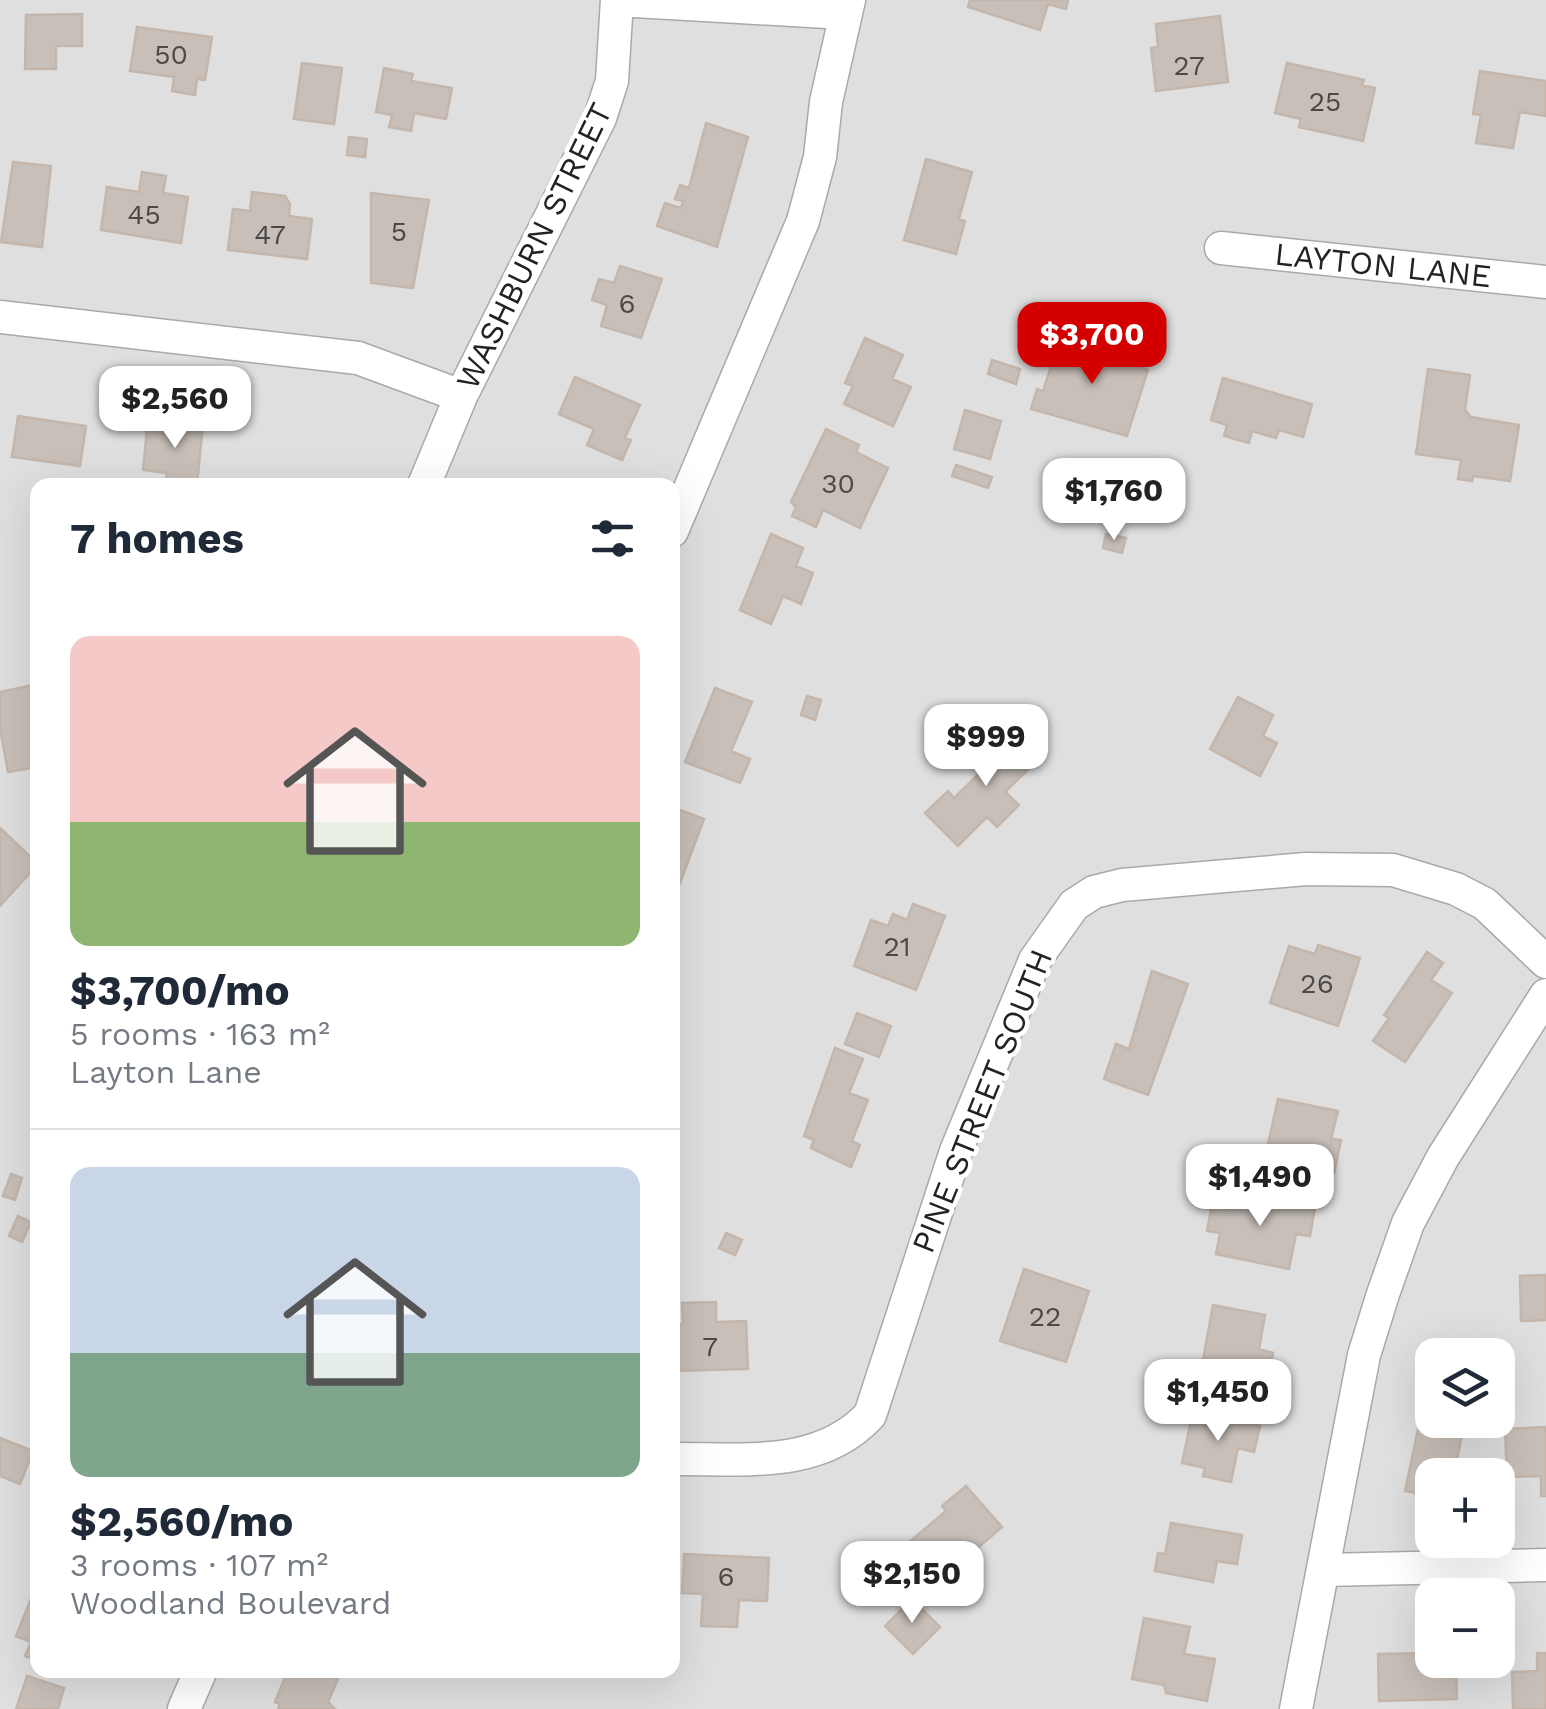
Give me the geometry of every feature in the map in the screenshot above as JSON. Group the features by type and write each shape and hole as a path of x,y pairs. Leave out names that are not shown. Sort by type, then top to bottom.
{"street":[{"path":"617,0 847,6 826,102 820,157 802,221 680,512"},
{"name":"WASHBURN STREET","path":"427,478 461,396 600,118 612,80 617,0"},
{"name":"LAYTON LANE","path":"1221,248 1546,282"},
{"path":"0,317 358,358 461,396"},
{"name":"PINE STREET SOUTH","path":"680,1460 808,1454 852,1435 870,1415 956,1151 1035,960 1074,906 1094,892 1222,875 1306,869 1393,870 1456,889 1485,904 1546,962"},
{"path":"1296,1709 1364,1355 1408,1223 1452,1142 1546,995"},
{"path":"1324,1570 1546,1564"},
{"path":"184,1709 198,1678"}],"shaded area":[{"path":"0,0 1546,0 1546,1709 0,1709"}],"building":[{"path":"970,0 1068,0 1066,9 1048,4 1040,30 968,7"},
{"path":"82,14 82,46 56,46 56,69 25,69 26,15"},
{"path":"1220,16 1228,82 1156,91 1151,48 1158,47 1156,24"},
{"path":"137,27 212,37 205,80 197,79 195,95 172,91 174,77 130,71"},
{"path":"302,63 342,68 334,124 294,119"},
{"path":"1287,63 1364,80 1362,85 1375,88 1363,141 1299,127 1301,119 1275,113"},
{"path":"384,68 413,74 411,81 452,88 446,119 414,113 411,131 389,127 392,115 376,112"},
{"path":"1480,71 1546,81 1546,116 1520,112 1513,148 1476,143 1481,115 1473,114"},
{"path":"706,123 748,137 717,247 657,226 665,203 681,208 683,201 675,199 680,185 689,188"},
{"path":"349,137 367,139 365,157 347,155"},
{"path":"926,159 972,172 959,219 965,221 956,254 904,240"},
{"path":"13,162 51,166 42,247 1,242"},
{"path":"142,172 166,176 163,193 188,197 181,243 101,230 107,187 139,192"},
{"path":"252,192 285,196 290,204 289,216 312,219 307,259 228,250 233,209 250,211"},
{"path":"371,193 429,200 413,288 371,283"},
{"path":"620,266 662,279 641,338 601,326 607,305 592,300 599,279 614,283"},
{"path":"1061,336 1131,359 1130,364 1148,370 1127,436 1031,409 1037,389 1043,391"},
{"path":"865,338 903,355 892,379 911,387 893,426 844,404 853,386 845,383"},
{"path":"992,360 1020,369 1016,384 988,374"},
{"path":"1428,369 1470,375 1465,410 1471,417 1519,425 1510,481 1473,476 1472,481 1458,479 1461,460 1416,454"},
{"path":"575,377 640,405 625,438 631,440 622,460 587,445 594,429 559,414"},
{"path":"1223,378 1312,404 1303,437 1279,430 1276,438 1252,431 1249,443 1224,436 1227,425 1211,420"},
{"path":"965,410 1001,421 990,459 954,449"},
{"path":"18,416 86,426 80,466 12,457"},
{"path":"159,419 203,423 198,478 166,478 167,473 143,470 147,429 158,430"},
{"path":"826,429 859,445 856,452 888,468 860,528 823,510 816,527 792,516 796,507 791,502"},
{"path":"956,465 992,477 988,488 952,476"},
{"path":"771,534 803,548 796,566 813,573 801,604 783,596 771,624 740,610"},
{"path":"1106,534 1126,538 1122,553 1103,548"},
{"path":"30,686 30,768 8,772 0,728 0,692"},
{"path":"715,688 752,702 731,751 750,759 740,783 685,762"},
{"path":"807,696 821,700 815,720 801,715"},
{"path":"1238,697 1273,715 1263,736 1277,743 1260,776 1210,749"},
{"path":"1013,727 1042,756 1005,792 1019,805 997,827 987,817 958,846 925,813 948,791 954,798 984,769 977,762"},
{"path":"680,810 704,819 680,883"},
{"path":"0,828 30,856 30,873 0,906"},
{"path":"913,904 945,916 916,990 854,966 871,920 888,926 893,914 907,920"},
{"path":"1318,945 1360,958 1338,1026 1270,1003 1289,946 1315,954"},
{"path":"1427,952 1443,963 1431,980 1452,993 1405,1062 1373,1041 1389,1018 1384,1015"},
{"path":"1152,971 1188,984 1148,1095 1104,1079 1116,1044 1129,1049"},
{"path":"857,1013 891,1026 879,1057 845,1044"},
{"path":"835,1048 863,1059 849,1093 868,1100 852,1141 860,1145 851,1167 811,1148 814,1140 804,1136"},
{"path":"1278,1099 1338,1111 1331,1139 1341,1140 1334,1173 1265,1158"},
{"path":"11,1174 22,1178 15,1200 3,1196"},
{"path":"1236,1191 1315,1207 1310,1236 1296,1234 1289,1269 1216,1254 1220,1233 1207,1231 1212,1205 1232,1209"},
{"path":"18,1216 30,1222 22,1242 9,1236"},
{"path":"726,1233 742,1240 735,1255 719,1248"},
{"path":"1024,1269 1089,1291 1066,1362 1000,1341"},
{"path":"1546,1275 1546,1320 1521,1321 1520,1276"},
{"path":"716,1302 716,1322 746,1321 748,1369 680,1371 682,1303"},
{"path":"1213,1305 1265,1315 1259,1349 1273,1353 1268,1378 1202,1365"},
{"path":"1193,1411 1260,1426 1254,1452 1238,1448 1231,1482 1203,1476 1205,1468 1182,1463"},
{"path":"1546,1427 1546,1496 1541,1496 1541,1476 1515,1477 1515,1458 1506,1458 1505,1438 1515,1438 1515,1429"},
{"path":"0,1438 30,1450 20,1484 0,1476"},
{"path":"1416,1438 1461,1438 1457,1458 1415,1458 1415,1493 1405,1491"},
{"path":"966,1486 1002,1527 926,1592 894,1555 946,1511 942,1506"},
{"path":"1171,1523 1242,1535 1237,1564 1217,1561 1213,1582 1155,1571 1158,1553 1165,1554"},
{"path":"684,1554 769,1558 767,1601 739,1600 737,1627 701,1626 703,1594 682,1593"},
{"path":"912,1599 940,1627 913,1654 885,1626"},
{"path":"30,1601 30,1642 16,1636"},
{"path":"1144,1618 1190,1627 1184,1654 1215,1659 1207,1701 1166,1693 1164,1685 1132,1679"},
{"path":"1415,1653 1415,1678 1456,1678 1457,1699 1379,1701 1378,1654"},
{"path":"1537,1653 1546,1653 1546,1709 1513,1709 1515,1672 1537,1671"},
{"path":"27,1676 64,1688 58,1709 16,1709"},
{"path":"285,1678 338,1678 328,1702 335,1709 278,1709 280,1704 275,1702"}]}
